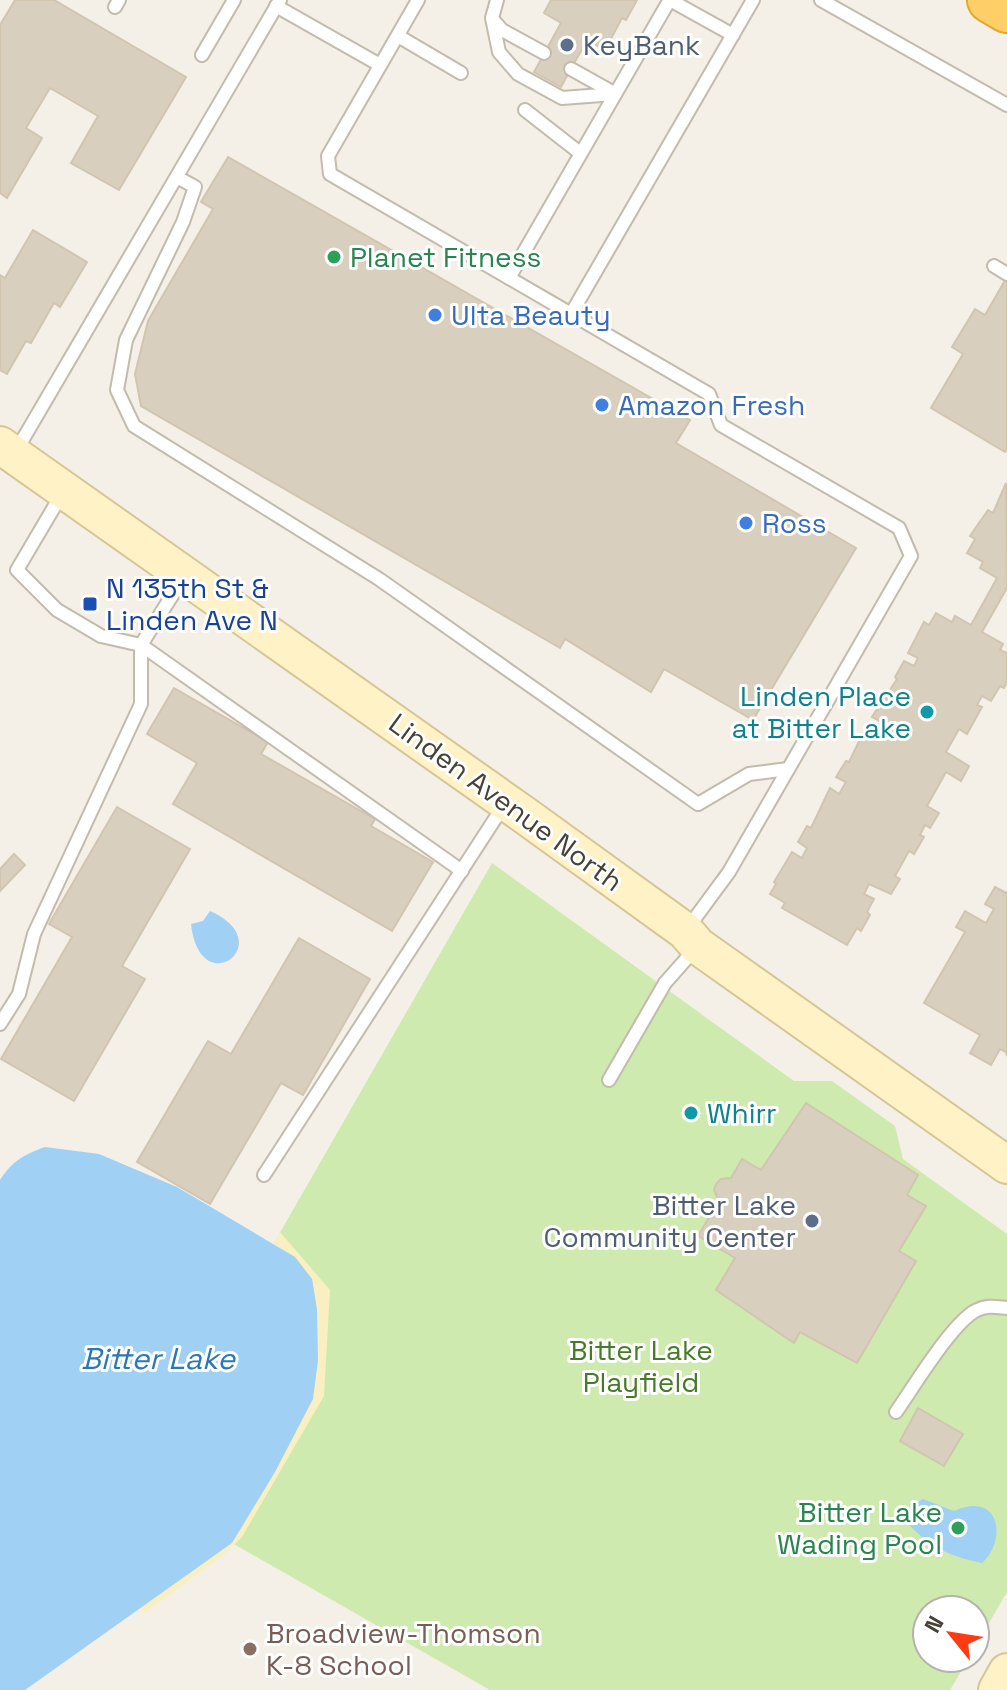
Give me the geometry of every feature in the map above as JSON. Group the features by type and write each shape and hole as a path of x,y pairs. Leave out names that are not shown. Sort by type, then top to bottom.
{"highway":[{"path":"990,0 1007,10"}],"street":[{"name":"Linden Avenue North","path":"7,449 507,802 1007,1165"},
{"path":"997,1690 1007,1672"}],"lane":[{"path":"202,55 234,0"},
{"path":"418,0 328,156 330,174 709,394 721,425 899,528 911,556 609,1080"},
{"path":"497,0 492,18 499,52 518,74 562,98 615,94"},
{"path":"509,278 670,0 733,35"},
{"path":"571,314 753,0"},
{"path":"821,0 1007,105"},
{"path":"7,449 177,177 278,3 380,65"},
{"path":"492,18 502,30 544,53"},
{"path":"398,36 461,73"},
{"path":"571,69 615,94"},
{"path":"525,110 580,153"},
{"path":"177,177 195,187 183,222 126,340 117,390 134,426 379,579 698,804 749,774 788,769"},
{"path":"994,266 1007,274"},
{"path":"65,490 17,570 57,610 101,636 141,645 462,871"},
{"path":"0,1024 19,994 34,934 141,704 141,645 185,574"},
{"path":"264,1175 507,802"},
{"path":"896,1412 952,1333 974,1310 988,1306 1007,1308"}],"green space":[{"name":"Bitter Lake Playfield","path":"492,863 794,1081 832,1081 895,1126 903,1159 1007,1234 1007,1592 991,1620 991,1594 911,1594 911,1674 960,1674 950,1690 490,1690 232,1543 275,1472 295,1257 274,1243"}],"sand":[{"path":"280,1232 330,1290 324,1396 242,1537 226,1553 145,1613 141,1607 232,1543 272,1477 317,1310 312,1279 295,1257 274,1243"}],"water":[{"path":"210,911 230,924 238,937 238,950 230,959 220,963 208,960 197,948 191,924 203,921"},
{"name":"Bitter Lake","path":"45,1147 99,1154 177,1187 295,1257 312,1279 317,1310 318,1360 313,1399 275,1472 232,1543 25,1690 0,1690 0,1180 20,1159"},
{"name":"Bitter Lake Wading Pool","path":"923,1499 954,1511 970,1506 982,1507 990,1512 997,1531 990,1554 982,1563 940,1549 914,1530 906,1521 913,1505"}],"building":[{"path":"15,0 54,0 186,77 119,190 71,163 98,116 50,88 26,128 42,138 7,198 0,193 0,25"},
{"name":"KeyBank","path":"551,0 637,0 626,20 622,18 605,50 587,40 561,87 534,72 561,23 544,13"},
{"path":"228,157 690,420 676,443 856,548 753,720 664,669 651,692 565,639 560,648 141,406 135,374 148,321 213,209 201,202"},
{"path":"33,230 87,262 60,307 54,303 31,343 26,341 7,374 0,370 0,275 5,278"},
{"path":"1007,277 1005,452 931,408 963,354 952,347 975,309 985,315"},
{"name":"Linden Place at Bitter Lake","path":"1006,483 1007,588 982,632 1003,644 1000,650 1007,653 1007,682 1004,688 1000,686 991,701 982,696 977,705 982,707 967,734 959,729 946,752 969,766 961,781 946,772 927,806 939,813 930,828 925,825 920,835 924,837 914,854 909,851 895,876 900,879 891,894 869,884 864,894 874,899 867,912 870,915 861,931 857,928 847,945 782,908 785,903 770,894 776,884 774,882 792,852 802,858 807,848 798,842 807,826 811,828 830,788 839,794 846,782 836,777 846,761 849,762 868,723 877,729 881,722 872,717 897,679 895,677 904,661 914,666 918,658 908,653 924,622 929,625 936,613 952,622 955,616 971,625 997,578 980,568 983,562 967,553 975,539 970,536 988,510 993,513"},
{"path":"174,688 268,742 261,754 375,819 371,826 433,862 392,931 173,804 197,763 147,734"},
{"path":"117,807 190,849 122,966 145,979 74,1101 1,1059 72,937 49,924"},
{"path":"14,854 25,865 0,891 0,869"},
{"path":"995,887 1007,891 1007,1056 1000,1049 991,1065 970,1053 980,1035 924,1003 965,932 956,927 965,911 986,923 994,909 985,904"},
{"path":"299,938 370,979 303,1095 281,1083 210,1204 137,1162 208,1041 231,1054"},
{"name":"Bitter Lake Community Center","path":"806,1103 918,1175 907,1195 926,1206 899,1251 916,1261 857,1363 800,1332 794,1343 716,1290 735,1258 698,1236 719,1201 714,1190 716,1184 721,1179 731,1178 742,1159 761,1170"},
{"path":"918,1408 963,1434 944,1466 900,1441"}],"place":[{"name":"KeyBank","path":"567,45"},
{"name":"Planet Fitness","path":"334,257"},
{"name":"Ulta Beauty","path":"435,315"},
{"name":"Amazon Fresh","path":"602,405"},
{"name":"Ross","path":"746,523"},
{"name":"N 135th St & Linden Ave N","path":"90,604"},
{"name":"Linden Place at Bitter Lake","path":"927,712"},
{"name":"Whirr","path":"691,1113"},
{"name":"Bitter Lake Community Center","path":"812,1221"},
{"name":"Bitter Lake Wading Pool","path":"958,1528"},
{"name":"Broadview-Thomson K-8 School","path":"250,1649"}]}
